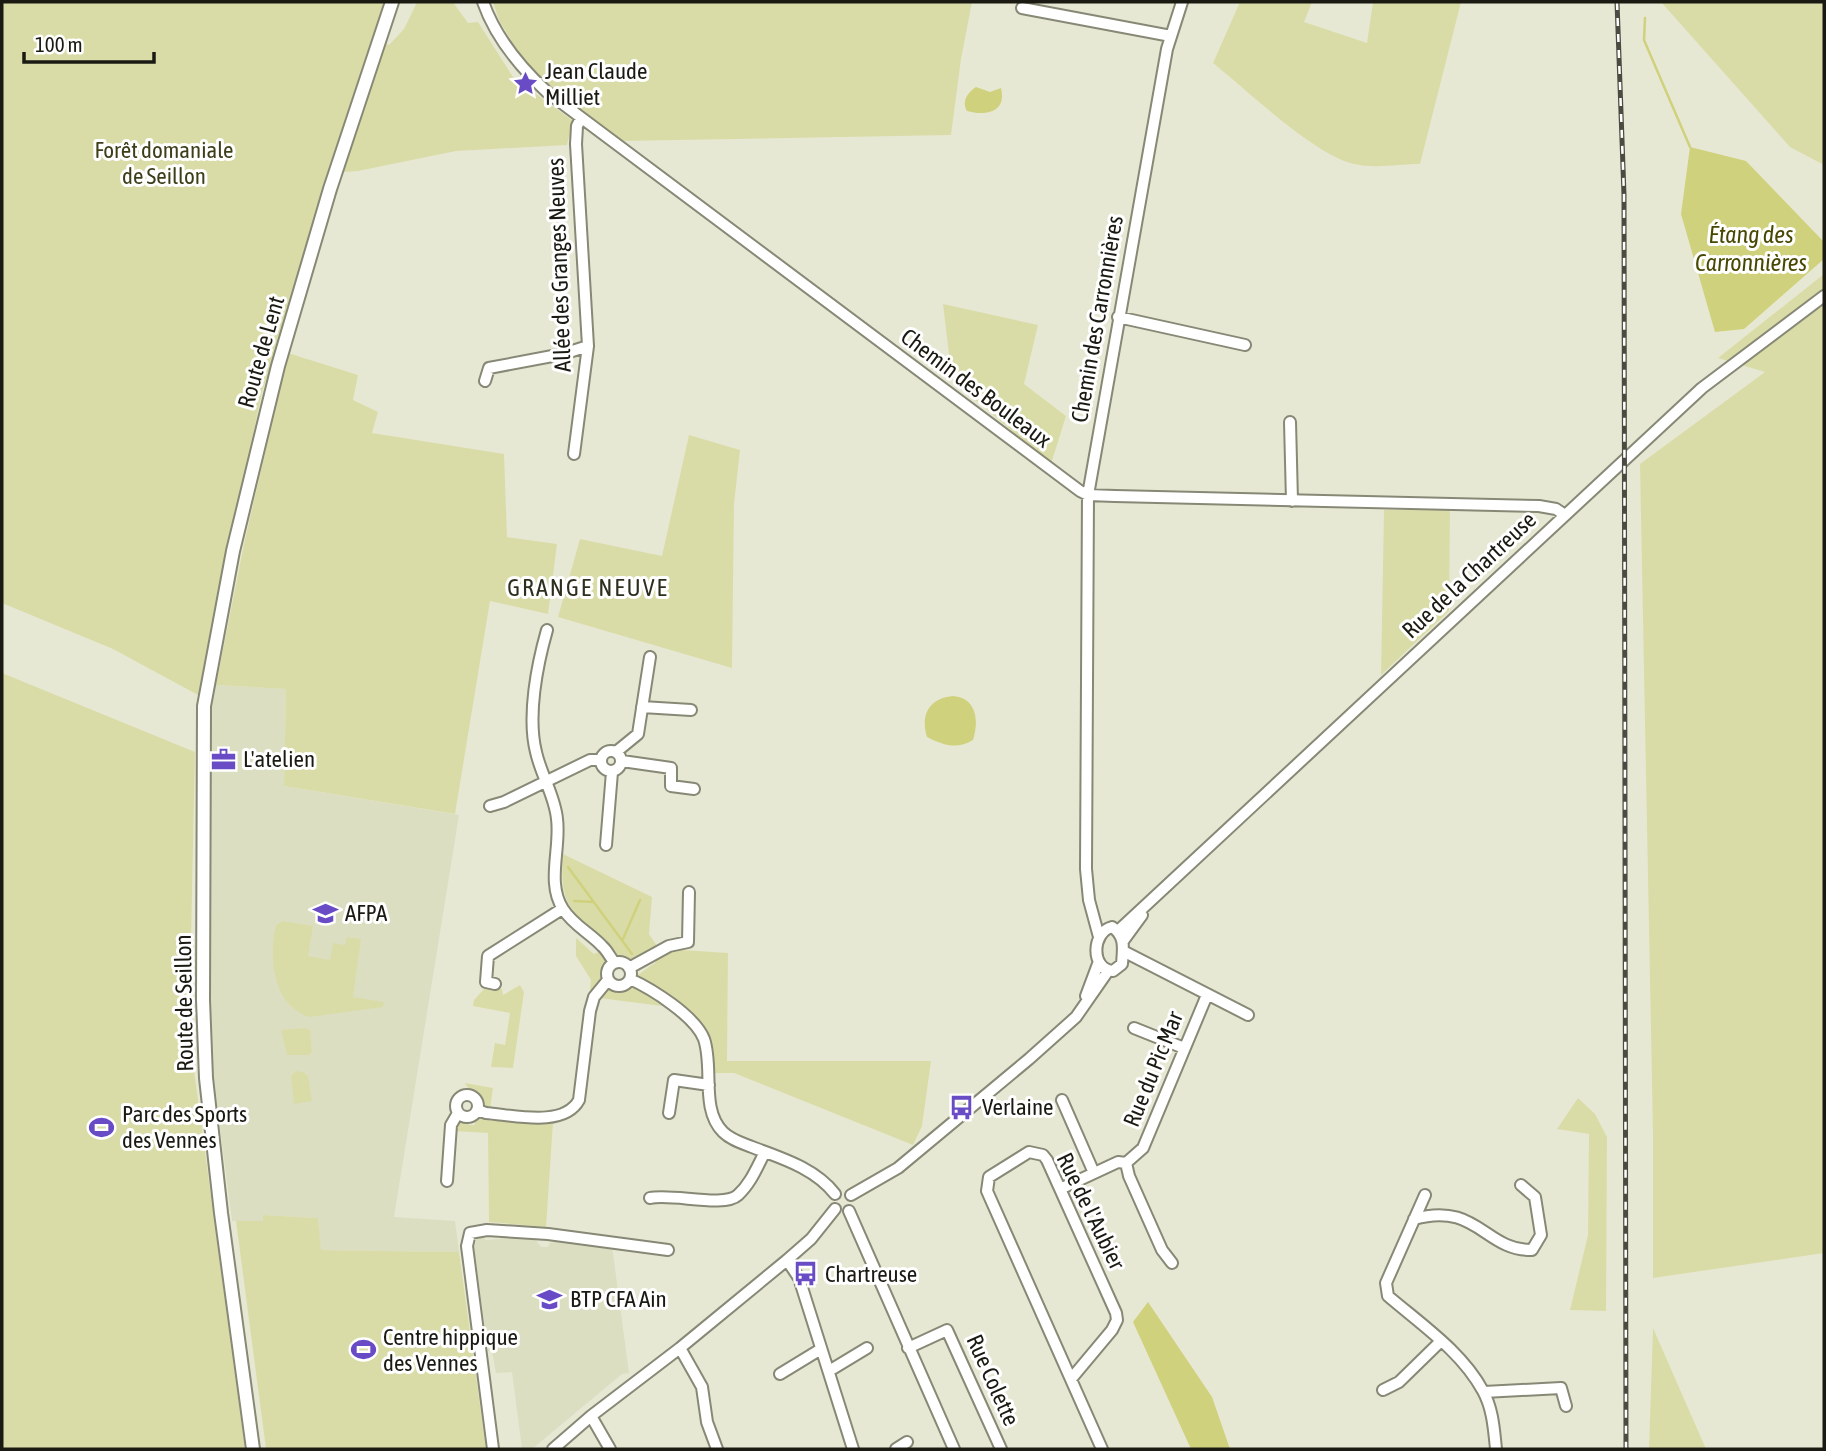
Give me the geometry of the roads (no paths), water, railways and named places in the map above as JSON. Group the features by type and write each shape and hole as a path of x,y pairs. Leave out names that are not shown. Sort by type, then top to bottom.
{"street":[{"name":"Route de Lent","path":"203,722 207,684 233,551 278,366 330,189 392,2"},
{"name":"Chemin des Bouleaux","path":"483,2 488,16 519,63 547,92 1044,466 1088,495"},
{"name":"Chemin des Carronnières","path":"1103,933 1088,900 1086,869 1088,495 1118,317 1171,36 1182,2"},
{"path":"1023,8 1171,36"},
{"name":"Allée des Granges Neuves","path":"574,454 588,346 576,144 577,126 581,118"},
{"name":"Rue de la Chartreuse","path":"1121,941 1152,897 1702,388 1824,296"},
{"path":"1118,317 1245,345"},
{"path":"485,381 489,368 563,354 588,346"},
{"path":"1290,422 1292,501"},
{"path":"1088,495 1539,506 1556,509 1565,515"},
{"path":"547,630 539,657 531,729 536,754 557,819 557,892 562,909 583,931 601,944 615,963"},
{"path":"612,772 619,768 619,757 638,734 650,657"},
{"path":"642,707 691,710"},
{"name":"Route de Seillon","path":"203,722 203,1000 206,1078 253,1449"},
{"path":"601,760 608,751 619,757 671,768 671,786 694,789"},
{"path":"490,806 504,802 590,760 601,760"},
{"path":"601,760 603,767 612,772"},
{"path":"606,845 612,772"},
{"path":"608,980 621,986 630,973 669,946 688,942 690,892"},
{"path":"495,984 486,982 488,956 562,909"},
{"path":"1076,1017 1098,964 1103,933 1112,927 1121,941 1162,971 1248,1015"},
{"path":"1098,964 1108,971 1117,970 1122,964 1121,941"},
{"path":"477,1110 552,1118 564,1115 575,1107 579,1100 592,1004 600,988 608,980 609,968 615,963 623,963 630,973 698,1029 706,1048 710,1103 716,1123 724,1133 814,1175 835,1194"},
{"path":"1122,964 1162,971"},
{"path":"851,1195 880,1180 915,1154 1076,1017 1108,971"},
{"name":"Rue du Pic Mar","path":"1126,1163 1143,1148 1207,995"},
{"path":"1134,1028 1184,1048"},
{"path":"669,1113 674,1080 709,1084"},
{"path":"447,1181 450,1125 458,1113 456,1103 460,1091 475,1099 477,1110"},
{"path":"1062,1100 1094,1173"},
{"path":"458,1113 468,1116 477,1110"},
{"path":"650,1198 664,1195 724,1200 736,1197 751,1179 765,1152"},
{"name":"Rue de l'Aubier","path":"1072,1379 1117,1321 1116,1313 1047,1160 1036,1152 1029,1152 989,1177 987,1191 1102,1449"},
{"path":"1060,1189 1118,1162 1126,1163 1129,1176 1162,1250 1172,1262"},
{"path":"1415,1219 1432,1214 1451,1215 1470,1222 1517,1251 1532,1250 1541,1235 1535,1196 1521,1185"},
{"path":"845,1191 851,1195 853,1205 849,1211 841,1213 835,1209 832,1203 835,1194 845,1191"},
{"path":"1425,1195 1386,1283 1388,1296 1461,1359 1484,1392 1493,1420 1496,1449"},
{"path":"553,1449 787,1260 811,1239 835,1209"},
{"path":"849,1211 954,1449"},
{"path":"494,1449 467,1246 470,1233 487,1230 548,1234 668,1250"},
{"path":"787,1260 799,1278 853,1449"},
{"name":"Rue Colette","path":"908,1348 951,1328 1001,1449"},
{"path":"1383,1390 1399,1382 1441,1341"},
{"path":"680,1348 702,1387 707,1422 717,1449"},
{"path":"829,1371 867,1348"},
{"path":"780,1374 821,1349"},
{"path":"1484,1392 1561,1388 1566,1406"},
{"path":"591,1416 610,1449"},
{"path":"896,1449 908,1442"}],"water":[{"path":"976,87 990,92 1001,88 1001,103 998,108 987,113 967,111 966,98"},
{"name":"Étang des Carronnières","path":"1690,147 1746,161 1824,242 1824,259 1744,329 1715,332 1681,214"},
{"path":"953,696 967,701 976,718 973,740 956,746 927,737 925,729 926,714 933,704"},
{"path":"1148,1302 1212,1397 1230,1449 1191,1449 1133,1322"}],"waterway":[{"path":"1645,18 1644,40 1690,147"},
{"path":"568,867 632,954"},
{"path":"623,939 640,900"},
{"path":"574,901 594,902"}],"railway":[{"path":"1617,2 1624,195 1626,1449"}],"place":[{"name":"Jean Claude Milliet","path":"525,84"},
{"name":"L'atelien","path":"223,759"},
{"name":"AFPA","path":"325,913"},
{"name":"Verlaine","path":"962,1107"},
{"name":"Parc des Sports des Vennes","path":"102,1127"},
{"name":"Chartreuse","path":"805,1274"},
{"name":"BTP CFA Ain","path":"550,1299"},
{"name":"Centre hippique des Vennes","path":"363,1350"}],"district":[{"name":"GRANGE NEUVE","path":"588,587"}],"park label":[{"name":"Forêt domaniale de Seillon","path":"164,163"}]}
